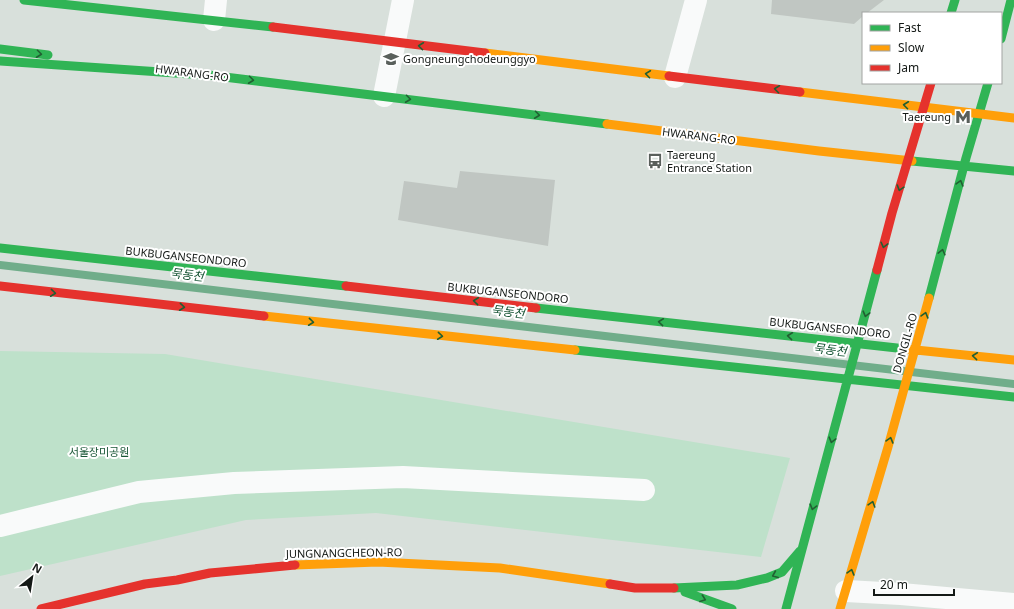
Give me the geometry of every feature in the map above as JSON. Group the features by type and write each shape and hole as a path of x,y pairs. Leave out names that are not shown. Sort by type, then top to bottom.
{"main road":[{"path":"24,0 215,10 394,43 1014,118"},
{"path":"951,12 955,0"},
{"path":"1002,35 1011,0"},
{"name":"HWARANG-RO","path":"0,49 819,151 1014,171"},
{"path":"0,61 219,76"},
{"path":"786,609 876,277 892,212 931,84"},
{"name":"DONGIL-RO","path":"843,600 880,478 978,114 988,84"},
{"name":"BUKBUGANSEONDORO","path":"0,248 1014,360"},
{"path":"0,286 423,334 1014,397"},
{"name":"JUNGNANGCHEON-RO","path":"41,609 145,584 177,580 210,573 288,566 378,562 500,568 635,588 737,585 767,578 782,572 802,548"},
{"path":"674,588 732,609"}],"street":[{"path":"384,96 403,0"},
{"path":"675,77 696,0"},
{"path":"0,526 139,492 234,483 403,476 644,490"},
{"path":"843,600 901,594 1014,604"}],"green space":[{"name":"서울장미공원","path":"0,351 165,354 790,458 761,557 376,513 246,520 0,576"}],"building":[{"path":"772,0 884,0 868,12 862,12 862,17 854,24 771,14"},
{"path":"460,171 555,180 548,246 398,220 404,181 457,188"}],"waterway":[{"name":"묵동천","path":"0,265 1014,384"}],"traffic: fast":[{"path":"24,0 273,27"},
{"path":"951,12 955,0"},
{"path":"1002,35 1011,0"},
{"path":"0,49 48,55"},
{"path":"0,61 219,76"},
{"path":"200,74 607,124"},
{"path":"929,298 966,158 988,84"},
{"path":"912,161 1014,171"},
{"path":"0,248 346,286"},
{"path":"786,609 877,270"},
{"path":"536,308 906,349"},
{"path":"575,350 1014,397"},
{"path":"674,588 737,585 767,578 782,572 800,551"},
{"path":"685,592 732,609"}],"traffic: slow":[{"path":"485,53 669,76"},
{"path":"800,92 1014,118"},
{"path":"607,124 819,151 912,161"},
{"path":"840,609 888,447 929,298"},
{"path":"264,316 575,350"},
{"path":"906,349 1014,360"},
{"path":"295,565 378,562 500,568 610,584"}],"traffic: jam":[{"path":"273,27 485,53"},
{"path":"669,76 800,92"},
{"path":"877,270 892,213 931,84"},
{"path":"0,286 264,316"},
{"path":"346,286 536,308"},
{"path":"41,609 145,584 177,580 210,573 295,565"},
{"path":"610,584 635,588 674,588"}],"place":[{"name":"Gongneungchodeunggyo","path":"391,59"},
{"name":"Taereung","path":"963,117"},
{"name":"Taereung Entrance Station","path":"655,161"}]}
